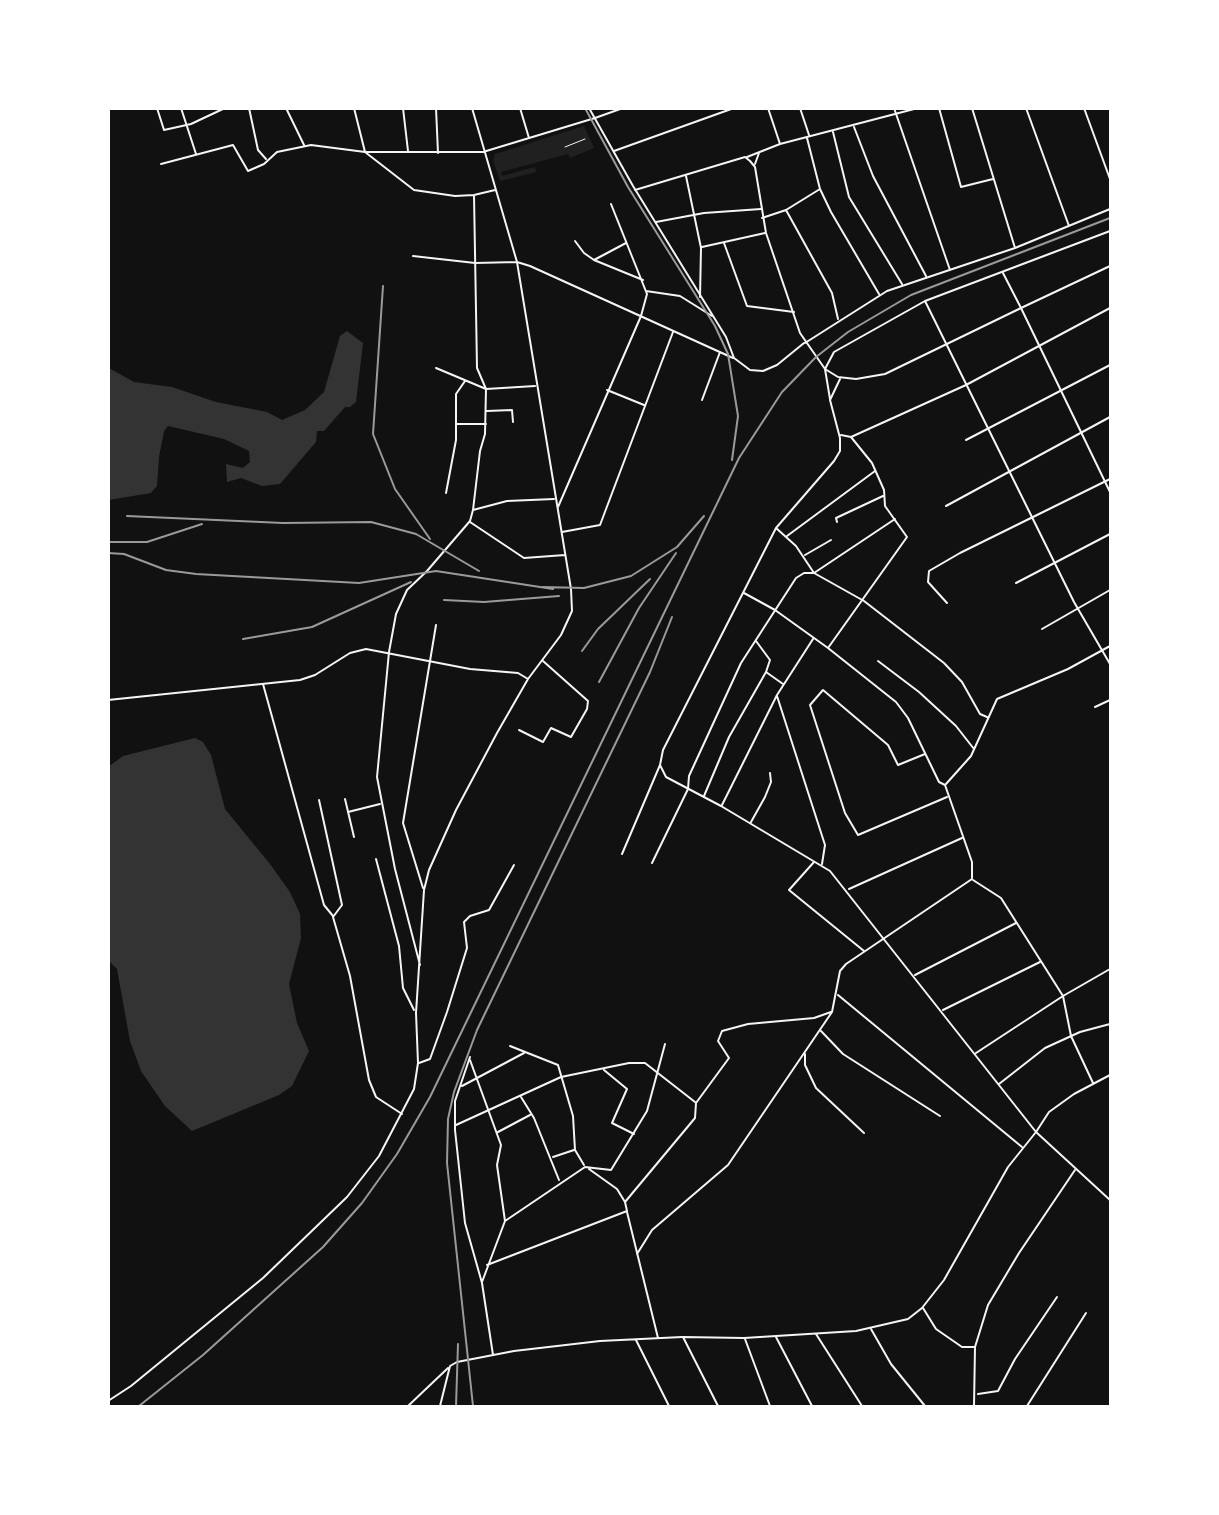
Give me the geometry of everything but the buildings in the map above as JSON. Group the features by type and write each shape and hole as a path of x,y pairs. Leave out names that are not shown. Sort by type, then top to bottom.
{"street":[{"path":"108,110 112,108"},
{"path":"157,108 164,130 187,125 225,108"},
{"path":"181,108 196,155"},
{"path":"249,108 258,150 268,160"},
{"path":"286,108 305,146"},
{"path":"354,108 365,152 414,190 433,194 474,195 496,189"},
{"path":"403,108 408,152"},
{"path":"436,108 438,154"},
{"path":"108,1401 131,1386 263,1278 314,1231 347,1197 371,1166 403,1114 414,1089 418,1063 416,1013 424,890 437,849 528,679 561,635 572,611 517,262 472,108"},
{"path":"520,108 528,138"},
{"path":"589,108 734,358"},
{"path":"161,164 233,145 248,172 277,152 305,146 365,152 483,152 623,108"},
{"path":"613,152 734,108"},
{"path":"768,108 779,144"},
{"path":"800,108 820,189 879,295"},
{"path":"894,108 950,270"},
{"path":"635,190 745,158 779,144 918,108"},
{"path":"939,108 961,187 995,179"},
{"path":"972,108 1015,248"},
{"path":"1026,108 1069,227"},
{"path":"1084,108 1111,179"},
{"path":"853,126 873,176 926,277"},
{"path":"832,131 846,189 902,285"},
{"path":"565,147 585,139"},
{"path":"759,152 755,167 762,218 805,343 825,369 841,378 885,374 1111,266"},
{"path":"745,158 755,167"},
{"path":"686,175 701,248 700,297"},
{"path":"762,218 786,210 820,189"},
{"path":"421,968 377,777 389,652 396,614 407,590 470,521 473,510 486,424 486,389 477,368 474,195"},
{"path":"557,508 640,316 646,291 611,204"},
{"path":"655,223 694,215 761,209"},
{"path":"412,256 475,263 517,262 721,351 750,370 763,371 777,365 805,343 879,295 1015,248 1111,209"},
{"path":"786,210 832,293 839,321"},
{"path":"622,854 660,765 663,750 776,528 834,461 841,447 825,369 834,352 925,301 1111,231"},
{"path":"701,248 766,233"},
{"path":"575,241 584,253 594,260 644,281"},
{"path":"594,260 627,242"},
{"path":"724,243 747,306 794,312"},
{"path":"1003,272 1111,492"},
{"path":"646,291 680,296 712,316"},
{"path":"925,301 1077,608 1111,664"},
{"path":"839,435 851,437 966,385 1111,308"},
{"path":"561,532 600,525 673,331"},
{"path":"702,400 721,351"},
{"path":"966,440 1111,365"},
{"path":"436,368 486,389 537,386"},
{"path":"830,400 841,378"},
{"path":"446,493 456,424 456,394 465,381"},
{"path":"607,390 645,406"},
{"path":"486,411 512,410 513,422"},
{"path":"946,506 1111,416"},
{"path":"456,424 486,424"},
{"path":"828,648 907,537 885,506 875,470 851,437"},
{"path":"787,536 875,470"},
{"path":"947,603 928,582 928,573 992,537 1111,480"},
{"path":"836,523 836,518 884,495"},
{"path":"473,510 507,501 555,499"},
{"path":"652,863 688,789 689,776 729,687 796,578 804,573 814,573 895,518"},
{"path":"470,521 524,558 565,555"},
{"path":"776,528 787,536 814,573 864,601 944,663 962,682 980,714 987,717"},
{"path":"1016,583 1111,534"},
{"path":"803,556 831,540"},
{"path":"1042,629 1111,590"},
{"path":"743,593 775,610 896,702 908,718 939,782 945,785"},
{"path":"424,890 403,823 436,625"},
{"path":"721,806 783,684 814,638"},
{"path":"704,796 729,737 770,660 755,641"},
{"path":"637,1254 652,1230 728,1166 832,1012 840,971 864,951 972,879 974,872 945,785 974,749 997,699 1068,669 1111,646"},
{"path":"108,700 246,683 300,680 358,649 429,659 470,669 518,673 528,679"},
{"path":"519,730 542,742 551,729 571,737 587,709 588,701 542,660"},
{"path":"877,661 919,692 956,726 974,749"},
{"path":"765,672 783,684"},
{"path":"262,683 324,905 333,917 350,976 357,1027 373,1092 403,1114"},
{"path":"925,754 898,765 888,745 823,690 810,705 845,813 858,835 947,797"},
{"path":"777,695 825,845 822,865"},
{"path":"1095,708 1111,700"},
{"path":"660,765 666,777 704,796 822,865 847,890 885,937 1035,1132 1111,1200"},
{"path":"750,823 765,797 771,782 770,773"},
{"path":"345,799 354,837"},
{"path":"319,800 342,905 333,917"},
{"path":"348,813 381,803"},
{"path":"847,890 963,838"},
{"path":"376,859 399,946 403,988 416,1013"},
{"path":"815,861 789,890 864,951"},
{"path":"418,1063 430,1059 447,1012 467,948 464,922 470,916 489,910 514,865"},
{"path":"972,879 1001,898 1063,996 1071,1036 1093,1083"},
{"path":"915,975 1017,922"},
{"path":"943,1010 1041,961"},
{"path":"975,1054 1063,996 1111,969"},
{"path":"837,995 1022,1147"},
{"path":"625,1202 695,1118 696,1103 729,1058 718,1041 719,1035 728,1028 758,1023 788,1023 832,1012"},
{"path":"999,1084 1045,1048 1071,1036 1111,1024"},
{"path":"820,1030 843,1054 940,1116"},
{"path":"505,1221 585,1167 611,1170 635,1135 660,1073 665,1044"},
{"path":"510,1046 558,1065 573,1116 575,1150 585,1167 617,1189 625,1202 658,1338"},
{"path":"460,1087 525,1053"},
{"path":"805,1053 805,1065 816,1088 864,1133"},
{"path":"482,1283 505,1221 497,1165 501,1145 470,1058 455,1101 455,1126 465,1223 482,1283 493,1355"},
{"path":"455,1126 561,1077 629,1063 645,1063 696,1103"},
{"path":"603,1069 627,1089 612,1123 635,1135"},
{"path":"408,1406 450,1366 493,1355 600,1341 683,1337 776,1337 871,1329 896,1324 922,1308 944,1280 1022,1147 1049,1112 1093,1083 1111,1075"},
{"path":"520,1096 560,1182"},
{"path":"497,1133 530,1115"},
{"path":"551,1158 575,1150"},
{"path":"974,1406 975,1347 980,1323 997,1287 1075,1170"},
{"path":"487,1265 626,1211"},
{"path":"976,1395 998,1391 1015,1359 1057,1297"},
{"path":"922,1308 936,1329 962,1347 975,1347"},
{"path":"1027,1406 1086,1313"},
{"path":"871,1329 891,1364 925,1406"},
{"path":"816,1334 862,1406"},
{"path":"683,1337 718,1406"},
{"path":"776,1337 812,1406"},
{"path":"744,1338 770,1406"},
{"path":"636,1339 669,1406"},
{"path":"440,1406 450,1366"}],"shaded area":[{"path":"584,126 594,148 570,158 568,154 501,172 502,176 535,167 536,172 500,181 493,160 495,154"},
{"path":"347,331 363,343 356,402 345,407 324,431 317,431 316,442 280,484 262,486 241,478 227,482 226,464 243,468 250,462 249,451 224,439 168,426 164,431 159,457 157,486 151,493 109,500 109,368 134,382 172,387 216,402 267,412 282,420 305,410 324,392 340,336"},
{"path":"195,738 203,742 211,755 225,809 290,892 300,914 301,938 289,984 297,1023 309,1051 292,1086 279,1095 192,1131 165,1106 141,1071 130,1041 117,969 109,961 108,767 123,756"}],"railway":[{"path":"585,108 628,187 715,326 728,354 738,416 732,460"},
{"path":"139,1406 203,1355 323,1247 362,1203 397,1154 430,1097 739,458 782,392 816,357 848,332 911,295 1110,218"},
{"path":"383,286 373,434 395,489 430,539"},
{"path":"127,516 283,523 371,522 416,534 479,571"},
{"path":"543,587 584,588 631,576 677,547 704,516"},
{"path":"108,542 147,542 202,524"},
{"path":"108,553 124,554 166,570 196,574 359,583 436,571 553,589"},
{"path":"599,682 639,608 676,553"},
{"path":"582,651 598,629 650,579"},
{"path":"243,639 312,627 411,582"},
{"path":"444,600 484,602 559,596"},
{"path":"473,1406 447,1163 448,1119 454,1092 477,1030 650,672 672,617"},
{"path":"456,1406 458,1344"}]}
